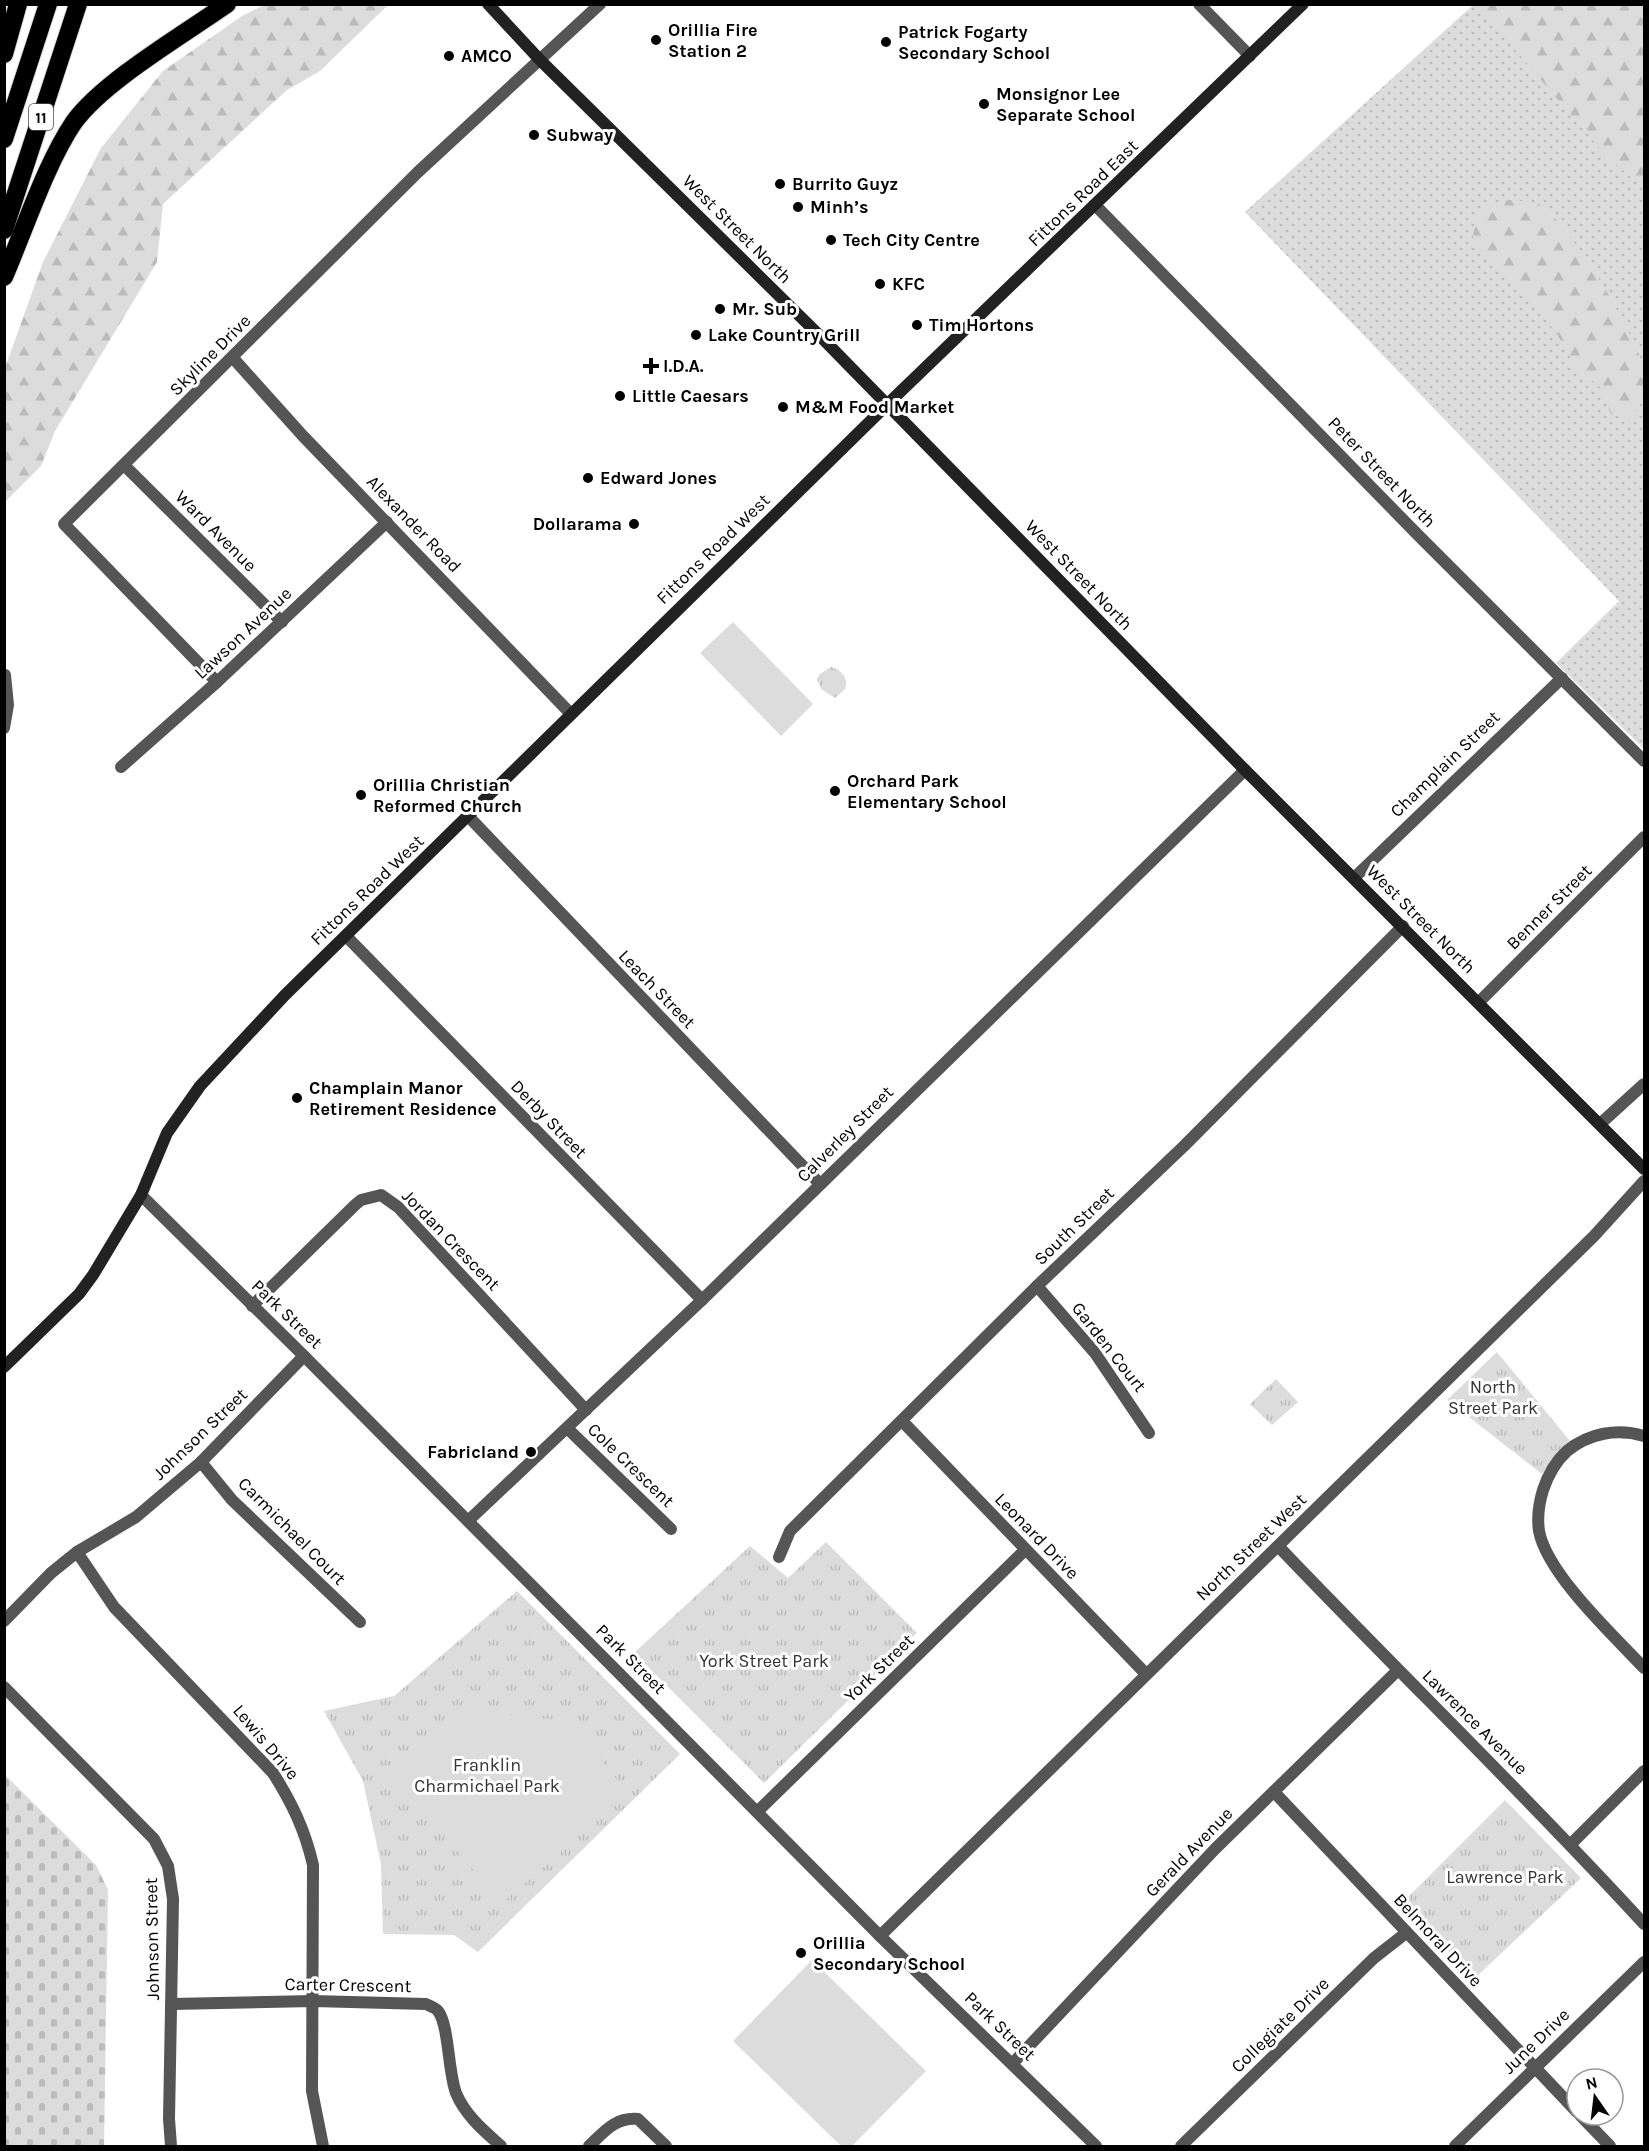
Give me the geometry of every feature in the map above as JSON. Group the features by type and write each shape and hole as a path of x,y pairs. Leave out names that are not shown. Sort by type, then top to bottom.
{"highway":[{"path":"4,54 18,4"},
{"name":"11","path":"4,139 48,4"},
{"name":"11","path":"4,230 78,4"},
{"path":"4,277 62,143 75,121 98,96 227,4"}],"street":[{"name":"West Street North","path":"488,4 540,60 820,337 1245,770 1644,1169"},
{"name":"Skyline Drive","path":"217,682 64,524 125,466 418,172 600,4"},
{"path":"1199,4 1250,56"},
{"name":"Fittons Road East","path":"886,406 1303,4"},
{"name":"Peter Street North","path":"1096,206 1418,535 1644,761"},
{"name":"Alexander Road","path":"233,358 303,436 571,714"},
{"name":"Fittons Road West","path":"4,1367 79,1294 105,1256 141,1195 167,1132 200,1086 285,995 886,406"},
{"name":"Ward Avenue","path":"125,466 282,622"},
{"name":"Lawson Avenue","path":"122,767 282,622 387,522"},
{"path":"4,728 9,705 5,675"},
{"name":"Champlain Street","path":"1354,878 1562,678"},
{"name":"Calverley Street","path":"468,1521 702,1300 1245,770"},
{"name":"Leach Street","path":"469,817 820,1184"},
{"name":"Benner Street","path":"1479,1002 1644,837"},
{"name":"South Street","path":"779,1557 790,1531 903,1422 1037,1286 1192,1138 1403,926"},
{"name":"Derby Street","path":"346,936 702,1300"},
{"path":"1600,1124 1644,1084"},
{"name":"North Street West","path":"880,1936 1146,1674 1279,1547 1401,1422 1594,1236 1644,1181"},
{"name":"Park Street","path":"141,1195 758,1811 880,1936 1096,2146"},
{"name":"Jordan Crescent","path":"252,1306 355,1204 361,1200 381,1196 398,1207 586,1410"},
{"name":"Garden Court","path":"1037,1286 1095,1353 1149,1432"},
{"name":"Johnson Street","path":"4,1622 51,1573 77,1552 136,1517 201,1462 304,1356"},
{"name":"Leonard Drive","path":"903,1422 1146,1674"},
{"name":"Cole Crescent","path":"567,1428 670,1529"},
{"path":"1644,1436 1620,1432 1604,1433 1590,1437 1564,1454 1553,1466 1546,1481 1538,1524 1546,1550 1566,1582 1644,1668"},
{"name":"Carmichael Court","path":"201,1462 232,1500 360,1622"},
{"name":"Lawrence Avenue","path":"1279,1547 1397,1671 1571,1844 1644,1924"},
{"name":"York Street","path":"758,1811 1025,1550"},
{"name":"Lewis Drive","path":"77,1552 114,1607 249,1745 273,1773 291,1801 305,1833 312,1865 312,2091 323,2146"},
{"name":"Gerald Avenue","path":"1013,2063 1215,1849 1397,1671"},
{"name":"Johnson Street","path":"4,1687 154,1839 168,1866 173,1899 169,2119 171,2146"},
{"path":"1571,1844 1644,1771"},
{"name":"Belmoral Drive","path":"1274,1792 1565,2099"},
{"name":"Collegiate Drive","path":"1181,2146 1374,1958 1406,1933"},
{"name":"June Drive","path":"1455,2146 1644,1962"},
{"name":"Carter Crescent","path":"172,2004 313,2001 426,2004 438,2010 446,2033 448,2062 457,2094 475,2122 501,2146"},
{"path":"589,2146 615,2122 626,2118 638,2119 666,2146"},
{"name":"Belmoral Drive","path":"1592,2127 1610,2146"}],"green space":[{"path":"264,5 388,5 320,71 287,90 163,204 157,262 55,431 41,466 5,502 5,368 43,262 101,148 163,71 242,16"},
{"path":"1473,5 1644,5 1644,749 1556,663 1619,601 1245,212"},
{"path":"1477,5 1644,5 1644,188 1608,158"},
{"path":"1510,200 1538,204 1551,214 1583,255 1616,307 1639,355 1646,386 1644,398 1628,420 1611,414 1599,386 1576,367 1557,334 1526,294 1477,251 1473,236 1476,218 1486,205"},
{"path":"733,622 813,704 781,736 700,653"},
{"path":"831,667 841,672 846,681 845,689 835,698 821,689 817,679 820,674"},
{"name":"North Street Park","path":"1497,1352 1570,1441 1542,1474 1447,1400"},
{"path":"1276,1379 1298,1402 1272,1425 1250,1404"},
{"name":"York Street Park","path":"826,1542 917,1633 764,1783 634,1653 750,1546 788,1578"},
{"name":"Franklin Charmichael Park","path":"517,1591 680,1754 478,1952 454,1935 383,1934 381,1864 363,1781 324,1711 394,1696"},
{"path":"473,1711 569,1721 628,1793 501,1904 392,1772"},
{"path":"4,1774 96,1865 108,1890 104,2146 5,2146"},
{"name":"Lawrence Park","path":"1505,1800 1581,1878 1475,1978 1401,1904"},
{"path":"812,1960 926,2071 852,2146 841,2146 733,2041"}],"place":[{"name":"Orillia Fire Station 2","path":"656,40"},
{"name":"Patrick Fogarty Secondary School","path":"886,42"},
{"name":"AMCO","path":"449,56"},
{"name":"Monsignor Lee Separate School","path":"984,104"},
{"name":"Subway","path":"534,135"},
{"name":"Burrito Guyz","path":"780,184"},
{"name":"Minh’s","path":"798,207"},
{"name":"Tech City Centre","path":"831,240"},
{"name":"KFC","path":"880,284"},
{"name":"Mr. Sub","path":"720,309"},
{"name":"Tim Hortons","path":"917,325"},
{"name":"Lake Country Grill","path":"696,335"},
{"name":"I.D.A.","path":"651,366"},
{"name":"Little Caesars","path":"620,396"},
{"name":"M&M Food Market","path":"783,407"},
{"name":"Edward Jones","path":"588,478"},
{"name":"Dollarama","path":"634,524"},
{"name":"Orchard Park Elementary School","path":"835,791"},
{"name":"Orillia Christian Reformed Church","path":"361,795"},
{"name":"Champlain Manor Retirement Residence","path":"297,1098"},
{"name":"Fabricland","path":"531,1452"},
{"name":"Orillia Secondary School","path":"801,1953"}]}
